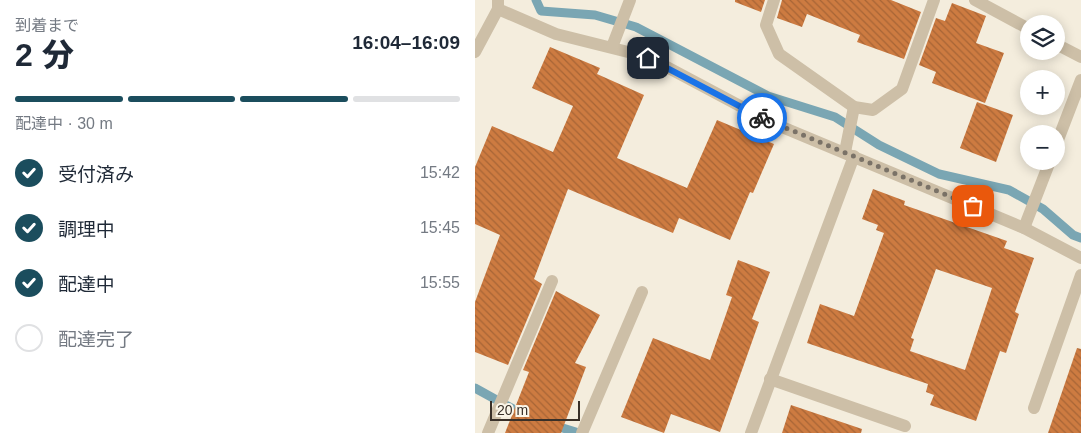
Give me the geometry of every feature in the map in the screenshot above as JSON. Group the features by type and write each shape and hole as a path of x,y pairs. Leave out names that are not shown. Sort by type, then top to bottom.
{"street":[{"path":"612,47 630,0"},
{"path":"774,0 766,25 779,54 853,112 873,110 902,89 934,0"},
{"path":"975,0 1020,24"},
{"path":"475,52 498,5 556,34 612,47 648,58 770,122 849,149 1027,222 1081,258"},
{"path":"1065,49 1081,58"},
{"path":"1064,125 1081,80"},
{"path":"751,433 849,149 853,112"},
{"path":"1027,222 1047,170"},
{"path":"1034,408 1081,274"},
{"path":"489,433 552,281"},
{"path":"584,427 642,292"},
{"path":"771,379 905,426"}],"building":[{"path":"735,0 765,0 761,12 735,2"},
{"path":"782,0 891,0 921,12 904,59 857,42 860,35 807,14 802,27 777,18"},
{"path":"952,3 986,16 976,43 1004,53 985,103 932,83 936,72 919,65 936,18 945,21"},
{"path":"550,47 600,68 597,74 644,95 617,158 687,188 717,120 774,144 753,193 750,192 730,240 679,218 673,233 568,189 534,279 542,284 508,365 475,352 475,302 500,235 475,224 475,167 492,126 553,152 573,106 532,88"},
{"path":"977,102 1013,115 996,162 960,148"},
{"path":"873,189 905,201 904,205 1007,241 1004,248 1034,258 1015,312 1019,314 1006,353 1000,351 976,421 930,405 934,395 926,392 928,384 807,343 820,304 854,316 884,233 876,230 878,225 862,219","holes":["936,269 992,288 965,370 910,351 914,339 911,338"]},
{"path":"738,260 770,272 752,319 759,322 720,432 671,414 664,433 621,417 653,338 710,360 732,297 726,295"},
{"path":"556,291 600,315 575,363 586,367 561,433 505,433 529,372 523,370"},
{"path":"1077,348 1081,349 1081,433 1048,433"},
{"path":"791,405 862,429 861,433 782,433"}],"waterway":[{"path":"536,0 541,11 595,15 636,27 768,96 835,117 879,145 939,174 1009,190 1043,209 1073,235 1081,238"},
{"path":"475,388 524,415"},
{"path":"553,425 579,433"}],"way so far":[{"path":"762,118 973,206"}],"route":[{"path":"648,58 762,118"}]}
